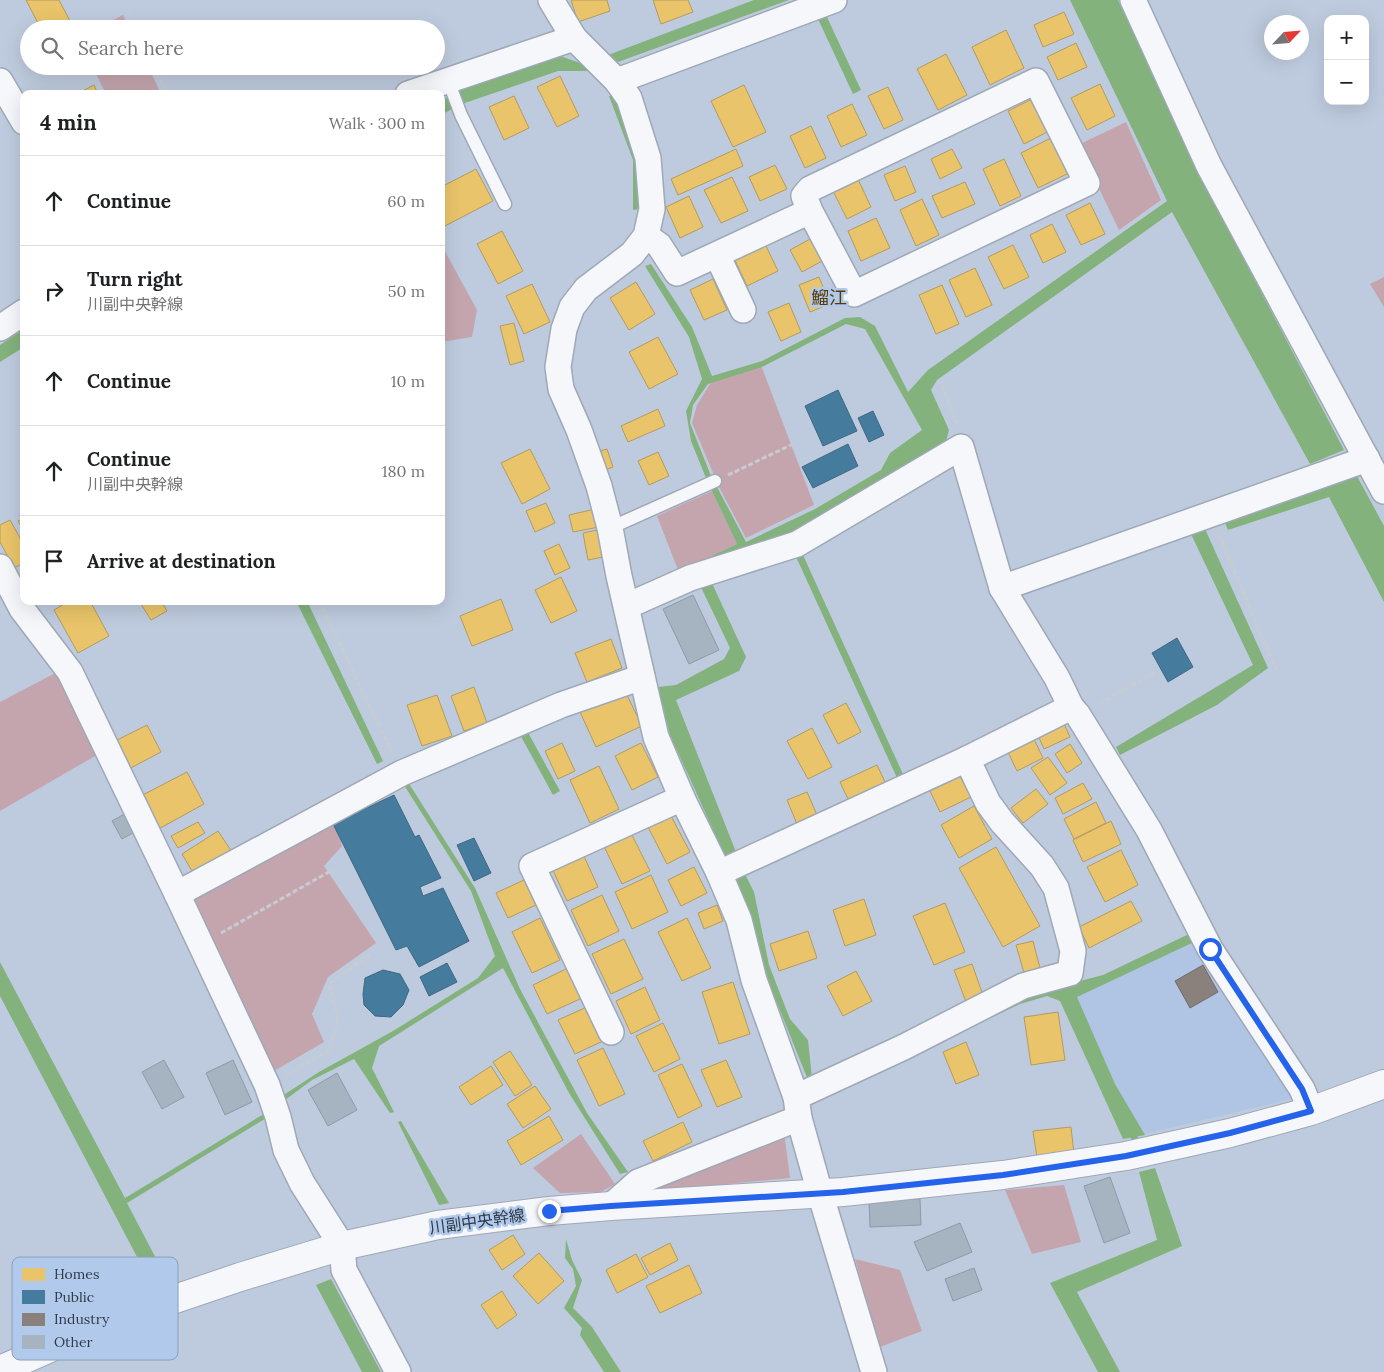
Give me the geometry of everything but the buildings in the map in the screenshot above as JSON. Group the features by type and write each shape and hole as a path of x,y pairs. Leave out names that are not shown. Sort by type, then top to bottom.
{"street":[{"path":"551,0 574,38 616,81 629,98 648,158 652,209 646,236 632,254 586,289 572,307 564,329 558,367 561,389 598,486 610,528 619,576 656,737 682,798 739,920 754,980 798,1108 820,1193 874,1372"},
{"path":"1133,0 1209,166 1376,458 1384,491"},
{"path":"616,81 825,2"},
{"path":"419,90 574,38"},
{"path":"0,81 20,115"},
{"path":"1036,81 1087,183 854,294 810,211 804,196 810,189 1036,81"},
{"path":"646,236 658,245 677,273 810,211"},
{"path":"717,255 744,310"},
{"path":"0,328 20,315"},
{"path":"627,606 690,578 797,544 961,447 1002,588 1149,830 1210,949 1302,1089 1311,1111 1384,1084"},
{"path":"1002,588 1209,514 1376,458"},
{"path":"0,567 22,610 70,672 267,1085 278,1117 286,1150 302,1183 342,1246 344,1270 398,1372"},
{"path":"177,894 402,773 561,705 642,677"},
{"path":"719,874 1075,711"},
{"path":"611,1206 638,1182 798,1108 904,1047 1023,986 1070,973 1073,951 1056,888 1042,866 1002,822 988,803 967,759"},
{"path":"611,1032 532,866 682,798"},
{"name":"川副中央幹線","path":"178,1298 342,1246 438,1225 549,1211 843,1192 1003,1175 1126,1156 1230,1133 1311,1111"},
{"name":"川副中央幹線","path":"0,1370 23,1360"}],"lane":[{"path":"448,80 460,116 504,204"},
{"path":"610,528 714,481"}],"path":[{"path":"127,12 131,20"},
{"path":"158,75 165,90"},
{"path":"942,385 957,425 961,447"},
{"path":"714,481 794,444"},
{"path":"1209,514 1276,669"},
{"path":"321,605 402,773"},
{"path":"1075,711 1154,673"},
{"path":"200,944 334,870"},
{"path":"267,1085 330,1050 338,1020 329,984 372,953"}],"shaded area":[{"path":"754,0 789,0 618,62 608,55"},
{"path":"1070,0 1118,0 1194,164 1344,450 1310,464 1172,212 937,380 931,390 949,430 945,445 791,535 695,564 737,544 711,489 716,485 746,542 815,509 881,470 890,453 922,430 865,329 846,324 762,367 708,384 693,405 690,423 711,476 706,478 691,441 686,411 702,379 689,337 645,266 651,264 692,327 712,376 762,361 845,318 860,317 875,326 908,392 928,370 1167,201"},
{"path":"123,15 126,20 113,20"},
{"path":"826,15 861,90 853,94 818,19"},
{"path":"560,56 589,66 593,71 558,71 462,104 459,98 460,89"},
{"path":"96,75 152,75 159,90 104,90"},
{"path":"609,96 615,96 640,161 639,209 633,210 633,160"},
{"path":"445,97 450,102 452,109 445,113"},
{"path":"1126,122 1161,200 1119,230 1078,145"},
{"path":"445,251 477,310 472,337 445,341"},
{"path":"1384,277 1384,307 1370,284"},
{"path":"20,332 20,350 0,362 0,345"},
{"path":"761,365 814,505 746,538 719,487 692,423 697,405 713,379"},
{"path":"1357,476 1384,526 1384,602 1329,497 1228,530 1225,523"},
{"path":"712,491 737,544 696,564 680,575 657,516"},
{"path":"1205,529 1268,668 1217,705 1120,755 1116,747 1253,665 1191,534"},
{"path":"711,581 746,657 739,671 676,700 736,852 725,856 670,735 658,687 676,685 724,659 730,648 699,583"},
{"path":"298,605 309,605 383,761 377,764"},
{"path":"61,670 102,752 0,811 0,702"},
{"path":"525,727 560,791 553,795 518,731"},
{"path":"408,782 475,888 520,989 587,1113 628,1172 620,1174 569,1093 503,968 379,1046 372,1068 394,1112 390,1113 354,1059 312,1080 281,1103 279,1098 319,1072 393,1031 478,978 495,956 471,891 404,785"},
{"path":"335,817 342,846 324,866 376,943 328,977 312,1014 324,1042 269,1074 186,896"},
{"path":"743,870 754,892 769,965 790,1019 808,1040 812,1078 808,1080 769,983 752,921 733,874"},
{"path":"1189,934 1194,942 1077,997 1115,1084 1145,1135 1123,1139 1060,1001 1047,996 1020,1004 942,1041 940,1033 1022,996 1103,975"},
{"path":"1193,935 1299,1097 1129,1138 1069,997"},
{"path":"0,962 125,1198 267,1112 268,1117 127,1203 155,1257 137,1257 0,996"},
{"path":"401,1121 449,1203 439,1205 398,1122"},
{"path":"784,1132 790,1178 656,1191 650,1182"},
{"path":"581,1134 615,1184 601,1192 560,1193 533,1168"},
{"path":"1155,1168 1182,1246 1077,1292 1120,1372 1098,1372 1050,1283 1157,1240 1139,1172"},
{"path":"1064,1185 1081,1242 1032,1254 1005,1190"},
{"path":"566,1239 572,1260 582,1280 573,1308 592,1327 621,1372 604,1372 580,1335 582,1328 564,1308 576,1286 573,1269 565,1258"},
{"path":"855,1259 900,1270 922,1331 880,1347"},
{"path":"331,1279 381,1372 362,1372 316,1285"}],"waterway":[{"path":"800,557 900,776"},
{"path":"1134,1137 1138,1149"}],"district":[{"name":"鰡江","path":"829,298"}],"route":[{"path":"549,1211 843,1192 1003,1175 1126,1156 1230,1133 1311,1111 1302,1089 1210,949"}]}
